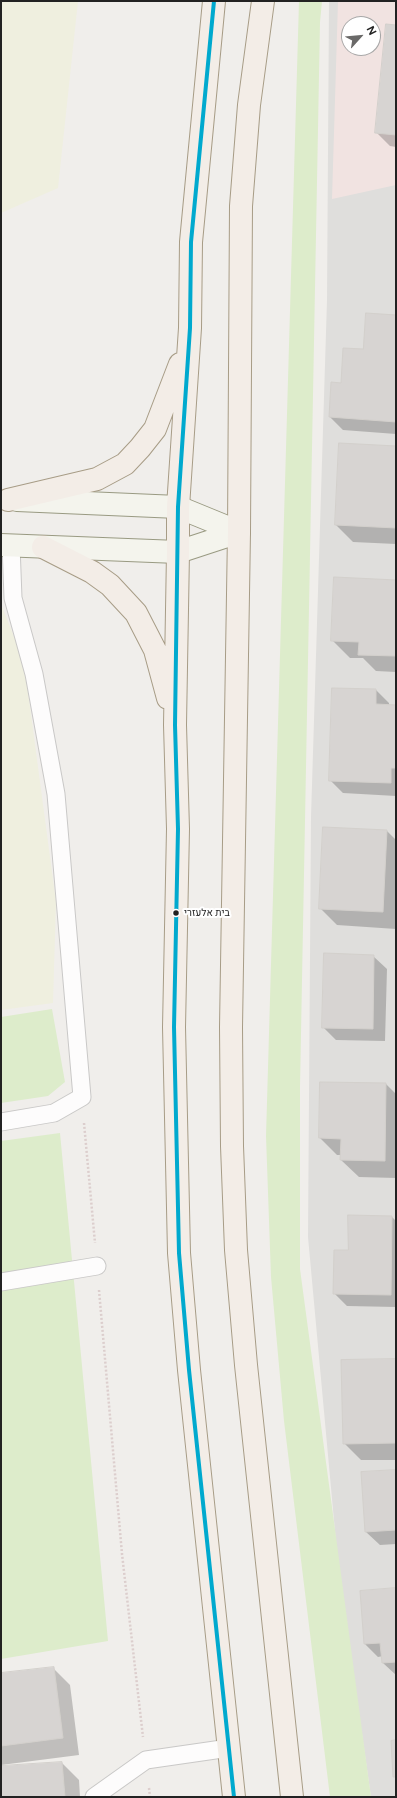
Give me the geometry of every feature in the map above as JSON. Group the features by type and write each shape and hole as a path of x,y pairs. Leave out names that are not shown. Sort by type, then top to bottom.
{"main road":[{"path":"214,1 191,242 190,328 178,507 175,725 178,829 174,1027 179,1254 189,1370 234,1797"},
{"path":"264,1 249,105 241,206 239,532 231,1027 236,1250 246,1373 292,1797"},
{"path":"4,500 97,479 125,464 140,448 155,428 178,370 190,328"},
{"path":"4,500 178,507 239,532"},
{"path":"6,545 178,552 239,532"},
{"path":"43,547 92,572 110,585 136,613 155,650 175,725"}],"lane":[{"path":"1,1122 54,1113 82,1097 56,794 34,674 13,598 6,545"},
{"path":"1,1282 97,1266"},
{"path":"94,1797 146,1760 229,1748"}],"path":[{"path":"82,1097 122,1554 150,1797"}],"shaded area":[{"path":"329,1 396,1 396,1797 371,1797 339,1575 308,1237 311,817 327,300"},
{"path":"338,1 396,1 396,185 332,199"}],"green space":[{"path":"1,1 78,1 58,188 1,213"},
{"path":"299,1 322,1 320,22 300,1086 300,1269 371,1797 330,1797 284,1421 271,1277 266,1136"},
{"path":"1,604 24,662 56,902 53,1003 1,1010"},
{"path":"52,1009 65,1082 48,1096 1,1103 1,1017"},
{"path":"60,1133 108,1641 1,1659 1,1141"}],"building":[{"path":"386,24 396,25 396,135 375,133"},
{"path":"366,313 396,315 396,422 329,417 331,382 341,383 343,348 363,349"},
{"path":"339,443 396,446 396,528 335,525"},
{"path":"334,577 396,580 396,656 358,655 359,642 331,641"},
{"path":"332,688 376,689 376,704 396,705 396,768 391,768 391,783 329,781"},
{"path":"323,827 387,830 383,912 319,909"},
{"path":"324,953 374,955 373,1029 322,1028"},
{"path":"320,1082 386,1083 385,1161 340,1160 341,1139 319,1138"},
{"path":"348,1215 392,1216 391,1295 333,1294 334,1250 348,1250"},
{"path":"396,1359 396,1443 343,1444 341,1360"},
{"path":"396,1470 396,1530 365,1532 361,1472"},
{"path":"396,1588 396,1662 382,1663 380,1643 364,1644 360,1591"},
{"path":"54,1667 63,1738 1,1746 1,1673"},
{"path":"396,1740 396,1777 393,1777 391,1741"},
{"path":"62,1762 65,1797 1,1797 1,1766"}],"transit line":[{"path":"214,1 191,242 190,328 178,507 175,725 178,829 174,1027 179,1253 189,1370 234,1797"}],"place":[{"name":"בית אלעזרי","path":"176,913"}]}
